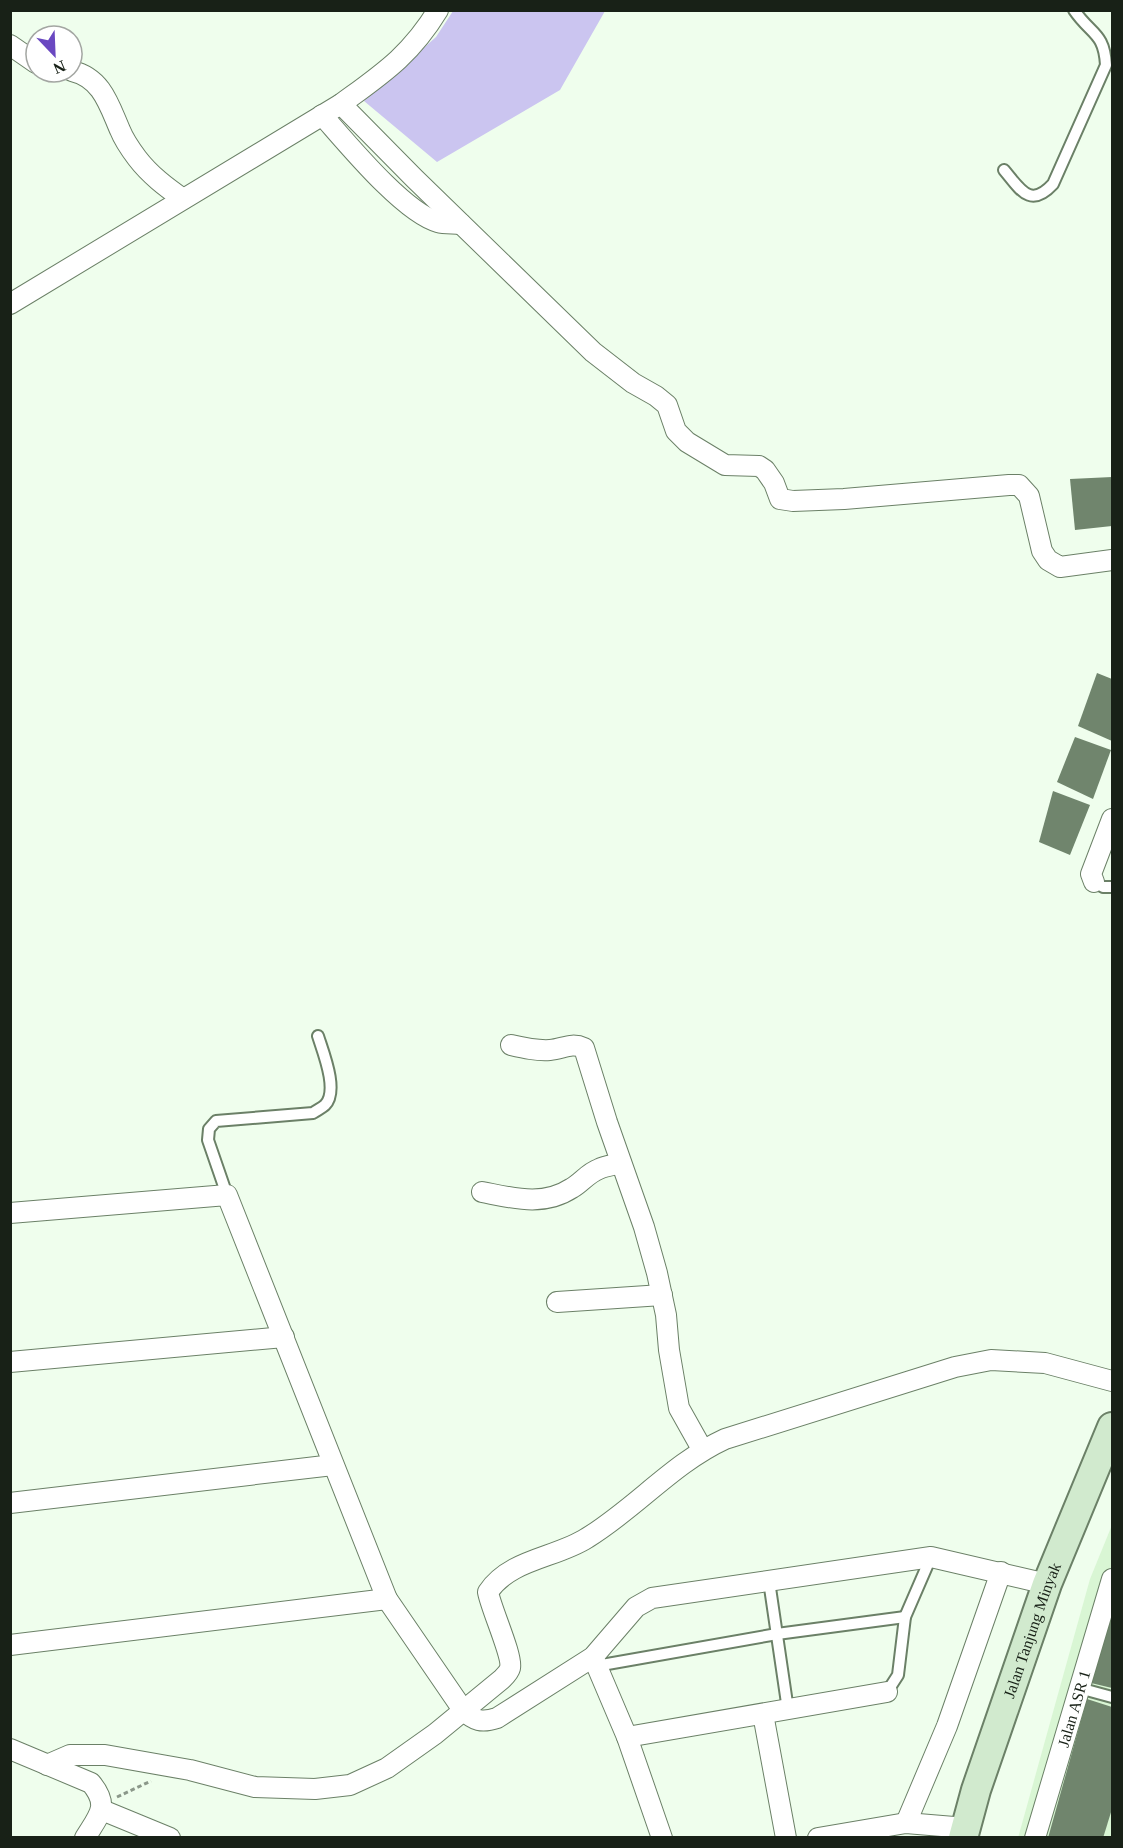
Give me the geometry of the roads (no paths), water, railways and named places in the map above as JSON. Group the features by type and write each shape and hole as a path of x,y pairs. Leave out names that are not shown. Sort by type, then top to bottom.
{"main road":[{"name":"Jalan Tanjung Minyak","path":"965,1833 976,1790 1047,1584 1113,1427"}],"street":[{"path":"10,304 341,104 394,65 413,46 438,10"},
{"path":"10,45 24,55"},
{"path":"84,74 96,82 107,100 121,134 136,156 155,178 183,199"},
{"path":"341,104 594,352 633,383 667,405 676,431 687,442 725,465 759,466 765,470 774,483 780,499 793,501 844,499 1019,485 1029,496 1042,552 1048,560 1060,567 1113,560"},
{"path":"322,115 361,159 401,198 427,217 439,222 461,224"},
{"path":"1103,884 1091,874 1113,819"},
{"path":"511,1045 528,1049 551,1050 576,1044 584,1048 644,1227 662,1295 679,1408 702,1449"},
{"path":"482,1192 524,1200 555,1197 597,1170 621,1163"},
{"path":"10,1214 227,1195 387,1599 471,1719 486,1722 497,1718 595,1661 636,1606 652,1598 931,1557 1047,1584"},
{"path":"557,1302 662,1295"},
{"path":"10,1362 284,1337"},
{"path":"47,1764 70,1755 105,1755 171,1767 255,1787 315,1789 350,1785 387,1768 435,1734 510,1670 510,1658 490,1606 488,1592 495,1580 522,1564 562,1552 588,1538 702,1449 725,1439 955,1367 991,1360 1045,1363 1113,1381"},
{"path":"10,1503 333,1465"},
{"path":"894,1829 947,1726 1001,1572"},
{"name":"Jalan ASR 1","path":"1035,1838 1113,1579"},
{"path":"10,1645 387,1599"},
{"path":"595,1661 627,1737 662,1838"},
{"path":"627,1737 887,1692"},
{"path":"762,1714 786,1838"},
{"path":"10,1749 91,1783 100,1794 102,1807 86,1838"},
{"path":"102,1807 170,1838"},
{"path":"818,1838 894,1829 965,1833"}],"lane":[{"path":"1004,170 1024,193 1035,197 1044,194 1053,184 1106,65 1105,49 1099,37 1086,26 1074,10"},
{"path":"227,1195 208,1140 209,1129 216,1122 227,1120 313,1113 327,1104 331,1095 331,1081 318,1036"},
{"path":"887,1692 898,1675 905,1617 931,1557"},
{"path":"768,1581 788,1710"},
{"path":"595,1661 905,1617"},
{"path":"1079,1688 1113,1697"}]}
